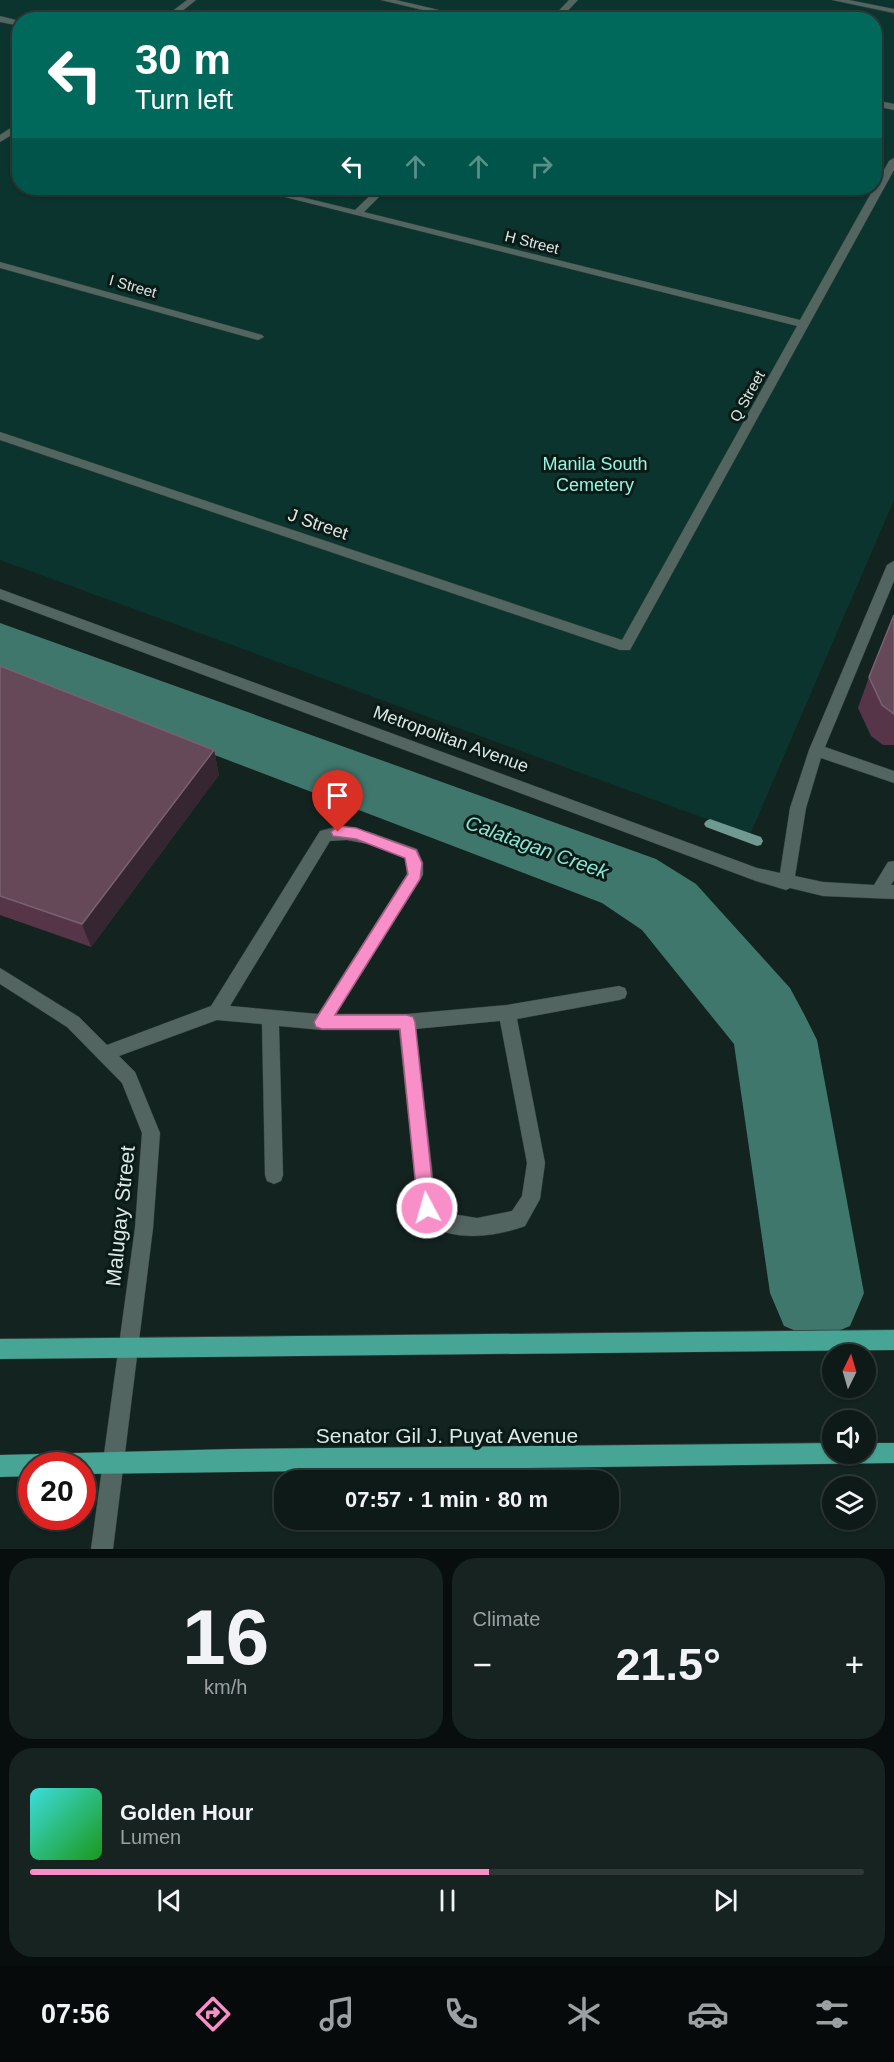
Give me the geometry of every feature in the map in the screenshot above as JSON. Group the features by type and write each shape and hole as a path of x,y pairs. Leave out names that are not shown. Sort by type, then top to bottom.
{"main road":[{"path":"0,1349 894,1340"},
{"name":"Senator Gil J. Puyat Avenue","path":"0,1466 114,1462 884,1454"}],"street":[{"path":"176,12 192,0"},
{"path":"385,0 441,12"},
{"path":"562,12 574,0"},
{"path":"836,0 894,12"},
{"name":"Q Street","path":"882,183 894,161"},
{"name":"H Street","path":"283,195 804,324"},
{"path":"357,213 376,195"},
{"name":"Q Street","path":"625,646 875,195"},
{"name":"I Street","path":"0,265 258,337"},
{"name":"J Street","path":"0,436 625,646"},
{"path":"786,883 798,808 816,750 894,565"},
{"name":"Metropolitan Avenue","path":"0,594 786,883 823,889 886,892"},
{"path":"816,750 894,777"},
{"path":"217,1012 325,835 338,832 356,834 411,854 415,863 415,875 322,1022"},
{"path":"886,892 894,867"},
{"name":"Malugay Street","path":"0,975 73,1022 129,1078 151,1133 144,1228 102,1549"},
{"path":"105,1054 142,1038 217,1012 322,1022 407,1022 507,1013 619,993"},
{"path":"407,1022 427,1208 442,1222 477,1227 518,1219 531,1199 536,1163 507,1013"},
{"path":"270,1017 274,1175"}],"green space":[{"name":"Manila South Cemetery","path":"0,0 894,0 894,500 750,835 0,560"}],"building":[{"path":"894,615 894,714 882,705 869,677"},
{"path":"0,666 214,750 82,924 0,896"}],"waterway":[{"name":"Calatagan Creek","path":"0,647 629,881 669,907 761,1014 775,1040 817,1293"},
{"path":"710,824 757,841"}],"route":[{"path":"338,832 356,834 411,854 415,863 415,875 322,1022 407,1022 427,1208"}]}
